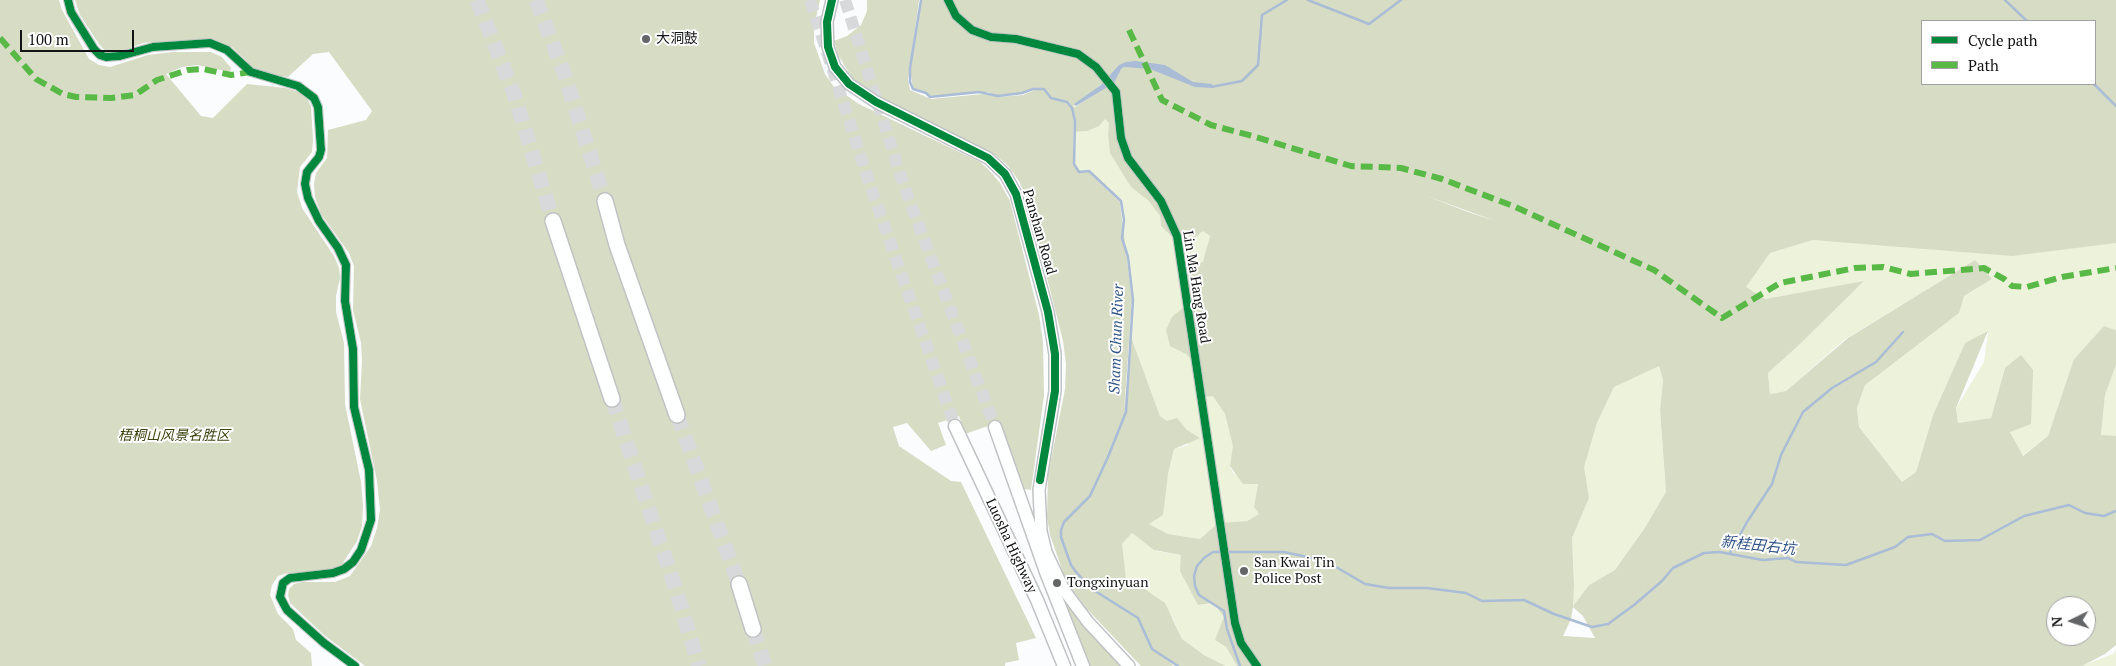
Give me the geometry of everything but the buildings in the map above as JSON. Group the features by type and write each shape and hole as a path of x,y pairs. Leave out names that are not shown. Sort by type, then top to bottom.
{"highway":[{"path":"605,201 617,245 677,415"},
{"path":"553,221 612,399"},
{"path":"740,584 753,629"}],"main road":[{"name":"Panshan Road","path":"832,0 827,22 828,47 835,68 845,80 857,91 876,102 988,158 1005,174 1016,194 1048,312 1055,354 1054,391 1040,485 1041,531 1053,571 1075,606 1129,666"},
{"name":"Luosha Highway","path":"955,426 1037,600 1064,666"},
{"name":"Luosha Highway","path":"995,427 1046,572 1083,666"}],"street":[{"path":"68,0 71,12 94,49 106,58 153,47 210,43 227,50 251,72 298,86 314,98 318,107 321,150 319,156 307,172 305,184 308,198 319,221 338,248 346,265 344,301 353,349 354,407 369,470 372,520 364,543 353,562 344,569 333,573 290,578 283,583 280,597 286,610 324,643 355,666"},
{"name":"Lin Ma Hang Road","path":"948,0 956,16 976,32 991,37 1016,39 1074,52 1087,60 1112,85 1118,98 1121,138 1128,158 1161,201 1177,236 1236,628 1241,643 1257,666"}],"green space":[{"name":"梧桐山风景名胜区","path":"0,0 59,0 62,10 89,59 99,65 110,67 148,55 173,52 211,52 222,57 231,68 230,72 197,65 182,67 166,74 201,116 213,118 247,84 286,88 299,92 307,98 311,106 312,152 300,167 297,192 302,208 334,256 339,268 340,278 336,296 336,312 344,343 345,404 361,482 363,505 362,526 357,541 341,566 330,570 288,573 278,576 272,585 270,595 278,614 293,629 296,640 311,653 312,666 0,666"},
{"path":"75,0 820,0 814,26 814,43 825,74 834,87 859,104 980,162 1000,183 1010,201 1039,315 1043,342 1044,396 1031,490 1011,487 988,426 965,434 959,416 938,423 946,445 931,451 907,423 893,427 899,446 951,481 961,482 1036,638 1016,643 1019,660 1005,663 1005,666 365,666 324,635 290,603 288,595 289,589 294,584 302,582 335,582 350,576 371,546 377,528 380,510 377,481 360,399 362,361 361,343 353,310 354,266 349,253 321,214 315,197 314,184 316,173 327,158 328,130 366,120 372,111 329,52 313,54 288,77 269,74 254,68 232,47 210,39 143,43 117,53 111,53 105,51 99,44 80,15"},
{"path":"867,0 919,0 910,67 921,0 2116,0 2116,243 2012,256 1813,240 1770,253 1746,287 1765,299 1864,281 1768,373 1770,394 1786,391 1848,338 1975,260 1992,279 1964,296 1959,313 1865,385 1857,408 1859,427 1902,482 1916,472 1933,415 1965,343 1988,331 1956,408 1958,423 1991,418 2005,368 2021,355 2033,370 2031,424 2010,432 2023,456 2048,436 2074,359 2104,326 2116,330 2116,365 2105,395 2101,435 2116,436 2116,645 2105,654 2082,666 1237,666 1226,647 1215,640 1224,617 1213,603 1198,605 1180,571 1181,555 1154,550 1132,533 1122,544 1126,580 1143,588 1165,603 1182,639 1204,655 1226,666 1176,666 1168,660 1174,666 1141,666 1087,609 1075,593 1064,575 1050,535 1047,517 1048,475 1065,389 1066,364 1063,341 1027,199 1019,181 1008,166 994,154 873,94 853,79 838,55 834,41 847,36 861,25 867,11","holes":["910,69 913,89 926,93 930,97 988,92 998,96 1037,89 1023,95 999,97 983,94 931,99 910,90 908,79","1102,84 1094,95 1073,107","1074,119 1075,132 1088,131 1099,126 1105,119 1109,123 1110,153 1131,187 1148,200 1160,216 1161,226 1183,247 1203,231 1210,236 1203,261 1184,276 1185,306 1172,317 1166,330 1170,346 1186,354 1198,366 1203,397 1213,396 1225,414 1233,446 1230,466 1243,484 1258,484 1254,507 1259,514 1247,521 1218,523 1200,539 1168,534 1149,524 1163,515 1168,474 1174,449 1200,438 1187,430 1177,418 1167,421 1160,416 1131,337 1124,412 1132,300 1120,202 1089,172 1079,172 1073,165","1424,195 1498,222 1468,212","1659,366 1663,380 1660,410 1666,492 1644,529 1615,570 1589,585 1573,606 1572,538 1589,498 1584,467 1597,423 1614,387","1573,607 1583,616 1595,638 1563,636 1571,619"]},
{"path":"1105,118 1109,123 1108,134 1160,217 1161,226 1203,229 1210,236 1203,261 1193,268 1186,354 1198,366 1225,414 1234,448 1230,467 1234,474 1258,484 1254,507 1259,514 1247,521 1218,523 1200,539 1168,534 1149,524 1168,474 1174,449 1188,445 1187,430 1177,419 1167,421 1160,416 1131,337 1133,300 1127,253 1122,238 1124,220 1121,201 1089,170 1079,172 1074,164 1075,132 1088,131 1099,126"},
{"path":"1813,240 2116,242 2116,330 2104,326 2074,359 2048,436 2022,456 2010,432 2005,368 1991,418 1958,423 1956,408 1984,362 1988,332 1965,343 1933,415 1916,472 1902,482 1859,427 1857,408 1865,385 1964,296 1992,279 1975,260 1844,340 1786,391 1770,394 1768,373 1863,282 1765,299 1745,287 1770,253"},
{"path":"1659,365 1663,380 1660,410 1666,492 1644,529 1615,570 1589,585 1572,607 1574,580 1572,538 1589,498 1583,467 1597,423 1614,387"},
{"path":"2116,365 2116,436 2101,436 2105,395"},
{"path":"1132,533 1156,551 1181,555 1198,605 1212,604 1225,617 1216,639 1226,647 1237,666 1226,666 1204,655 1182,639 1173,618 1125,582 1122,544"},
{"path":"1063,596 1123,666 1087,666 1063,604"},
{"path":"2116,650 2116,666 2081,666 2113,654"}],"water":[{"path":"1136,61 1165,65 1193,82 1212,84 1213,88 1195,87 1150,69 1124,67 1114,83 1076,106 1074,104 1101,85 1119,65"}],"waterway":[{"name":"Sham Chun River","path":"921,0 910,68 910,82 913,89 926,93 930,97 979,92 998,96 1022,93 1033,89 1044,89 1051,98 1067,102 1072,108 1075,121 1074,164 1079,172 1089,171 1121,201 1124,220 1122,238 1128,257 1133,300 1126,412 1090,496 1064,522 1061,537 1071,565 1076,572 1092,589 1138,618 1152,649 1178,666"},
{"path":"1211,87 1242,81 1258,65 1262,15 1287,0"},
{"path":"1308,0 1369,24 1401,0"},
{"path":"2005,0 2026,20"},
{"path":"2095,85 2116,106"},
{"path":"1730,553 1747,522 1772,484 1781,455 1803,412 1832,388 1876,362 1903,332"},
{"name":"新桂田右坑","path":"1240,666 1227,629 1224,611 1199,595 1195,586 1194,576 1197,566 1213,552 1284,552 1326,561 1365,584 1389,588 1427,588 1466,593 1482,601 1524,600 1554,614 1592,627 1608,624 1662,581 1673,568 1704,553 1719,552 1763,560 1788,558 1796,562 1846,565 1895,547 1908,537 1932,534 1945,541 1980,540 2024,516 2069,505 2085,513 2104,516 2116,511"}],"tunnel":[{"path":"477,0 514,94 553,221"},
{"path":"536,0 563,70 605,201"},
{"path":"810,0 871,188 955,426"},
{"path":"845,0 904,186 995,427"},
{"path":"612,399 677,593 699,666"},
{"path":"677,415 739,584"},
{"path":"753,629 765,666"}],"marked path":[{"path":"1129,30 1162,100 1211,125 1351,166 1401,168 1442,179 1513,206 1654,270 1722,318 1780,283 1855,268 1883,267 1911,274 1984,268 2004,279 2012,286 2027,287 2062,277 2116,268"},
{"path":"0,38 36,79 63,94 76,97 111,98 135,95 157,80 188,70 203,69 231,75 251,72"}],"cycle path":[{"path":"68,0 71,12 94,49 100,55 106,57 120,56 153,47 210,43 227,50 251,72 298,86 314,98 318,107 321,150 319,157 307,172 305,184 308,198 319,221 338,248 346,265 345,301 353,349 354,407 369,470 371,520 361,550 353,562 344,569 333,573 290,578 283,583 280,597 287,610 324,643 355,666"},
{"path":"832,0 827,22 828,47 835,67 849,84 876,102 988,158 1005,174 1016,194 1048,312 1055,354 1055,391 1040,480"},
{"path":"948,0 956,16 972,30 991,37 1016,39 1078,54 1096,67 1116,92 1121,138 1128,158 1161,201 1177,236 1235,623 1241,643 1257,666"}],"place":[{"name":"大洞鼓","path":"646,39"},
{"name":"San Kwai Tin Police Post","path":"1244,571"},
{"name":"Tongxinyuan","path":"1057,583"}]}
